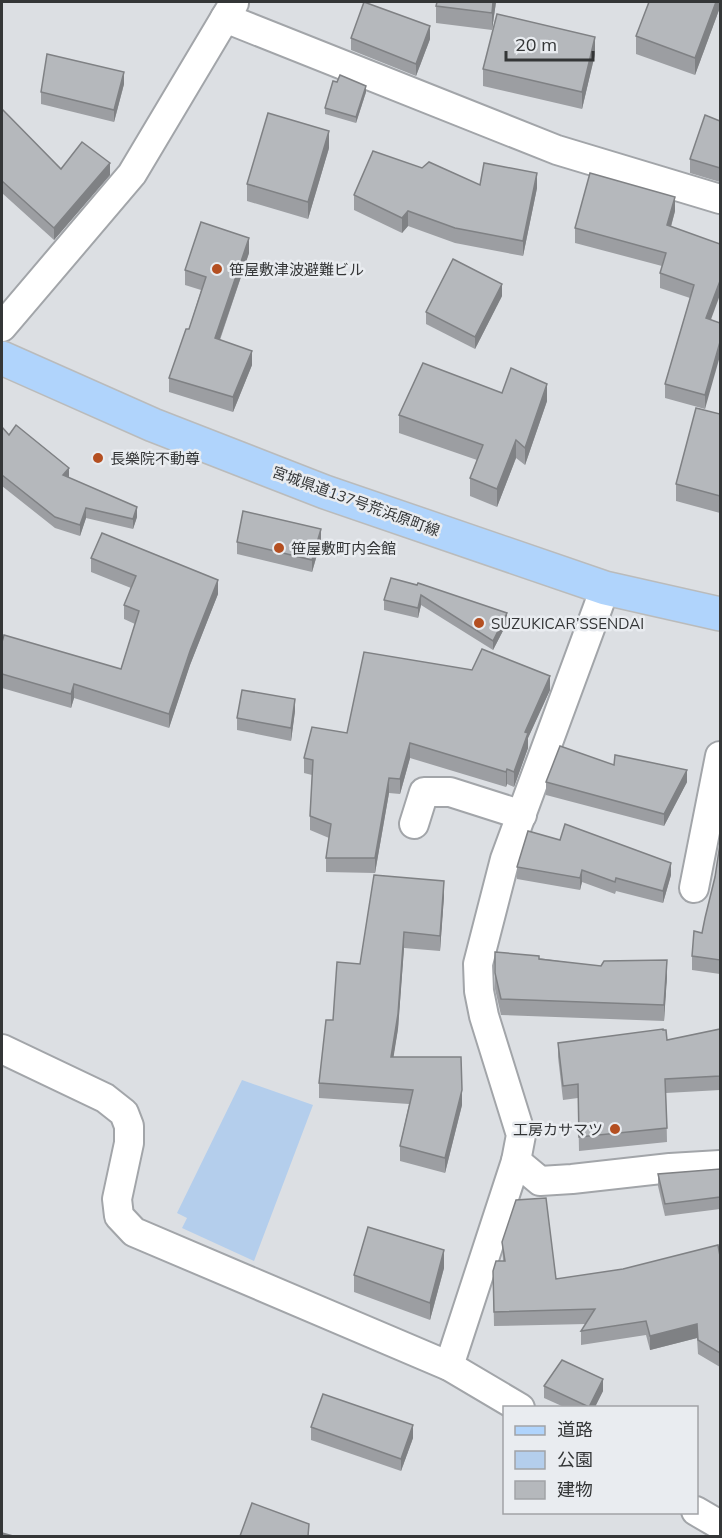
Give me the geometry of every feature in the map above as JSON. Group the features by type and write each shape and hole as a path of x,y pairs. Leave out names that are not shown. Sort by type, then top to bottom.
{"main road":[{"name":"宮城県道137号荒浜原町線","path":"2,358 153,425 325,492 605,588 720,614"}],"street":[{"path":"2,327 132,174 230,10 557,150 720,199"},
{"path":"449,1366 516,1161 521,1135 484,1016 479,991 478,964 505,859 605,588"},
{"path":"694,888 720,756"},
{"path":"414,824 424,792 450,792 522,815"},
{"path":"2,1049 105,1098 124,1113 129,1126 129,1143 117,1199 119,1216 134,1232 449,1366 518,1406"},
{"path":"516,1161 540,1180 572,1179 670,1168 720,1166"},
{"path":"698,1511 720,1525"}],"green space":[{"path":"242,1080 313,1105 254,1261 182,1228 187,1218 177,1213"}],"building":[{"path":"364,2 430,26 416,64 351,38"},
{"path":"437,2 493,2 492,13 436,6"},
{"path":"649,2 716,2 695,58 636,36"},
{"path":"497,14 595,37 582,92 483,69"},
{"path":"47,54 124,72 114,110 41,92"},
{"path":"340,75 366,86 356,117 325,108 333,81 337,82"},
{"path":"2,109 61,169 82,142 110,163 54,228 2,181"},
{"path":"268,113 329,131 308,202 247,184"},
{"path":"705,115 720,121 720,168 690,159"},
{"path":"373,151 422,168 429,162 480,185 484,163 537,173 523,241 455,228 408,211 402,218 354,195"},
{"path":"590,173 675,197 667,225 720,244 720,281 706,318 720,323 720,342 705,395 665,384 694,285 660,273 666,253 575,228"},
{"path":"201,222 249,238 215,338 252,351 233,397 169,378 186,329 189,329 206,277 185,270"},
{"path":"453,259 502,284 475,337 426,312"},
{"path":"423,363 502,393 511,368 547,384 525,448 516,440 497,489 470,478 483,445 399,415"},
{"path":"696,408 720,414 720,496 676,484"},
{"path":"16,425 69,468 63,475 137,507 133,519 86,508 80,525 55,517 2,475 2,427 9,435"},
{"name":"笹屋敷町内会館","path":"243,511 321,529 312,560 237,542"},
{"path":"102,533 218,580 190,651 169,714 74,684 71,694 2,674 4,635 121,669 139,611 124,605 136,576 91,558"},
{"path":"391,578 417,585 418,583 507,613 493,641 421,595 418,608 384,600"},
{"path":"482,649 550,676 525,732 528,733 514,772 507,769 506,772 410,743 400,779 389,778 375,858 326,858 331,824 310,816 313,760 304,758 312,727 347,733 364,652 472,670"},
{"path":"242,690 295,699 291,728 237,718"},
{"path":"560,746 614,765 615,755 687,770 664,814 546,782"},
{"path":"565,824 671,863 663,891 616,878 615,882 582,870 580,878 517,867 528,831 560,840"},
{"path":"720,844 720,960 692,956 694,931 702,933"},
{"path":"374,875 444,881 440,936 404,932 398,1014 391,1057 461,1057 462,1090 445,1158 400,1146 413,1090 319,1083 326,1020 333,1020 337,962 360,964"},
{"path":"495,952 601,966 604,961 667,960 664,1005 501,999 495,973"},
{"path":"720,1029 720,1076 665,1079 667,1128 579,1137 578,1084 563,1086 558,1043 666,1030 667,1040"},
{"path":"720,1169 720,1197 665,1204 658,1174"},
{"path":"546,1198 556,1279 623,1269 718,1245 720,1353 698,1340 697,1324 650,1336 646,1321 581,1331 595,1309 494,1312 493,1271 496,1261 505,1261 502,1242 516,1200"},
{"path":"368,1227 444,1250 430,1303 354,1275"},
{"path":"562,1360 603,1379 590,1406 544,1386"},
{"path":"323,1394 413,1425 401,1459 311,1427"},
{"path":"252,1503 309,1524 308,1536 240,1536"}],"place":[{"name":"笹屋敷津波避難ビル","path":"217,269"},
{"name":"長樂院不動尊","path":"98,458"},
{"name":"笹屋敷町内会館","path":"279,548"},
{"name":"SUZUKICAR’SSENDAI","path":"479,623"},
{"name":"工房カサマツ","path":"615,1129"}]}
